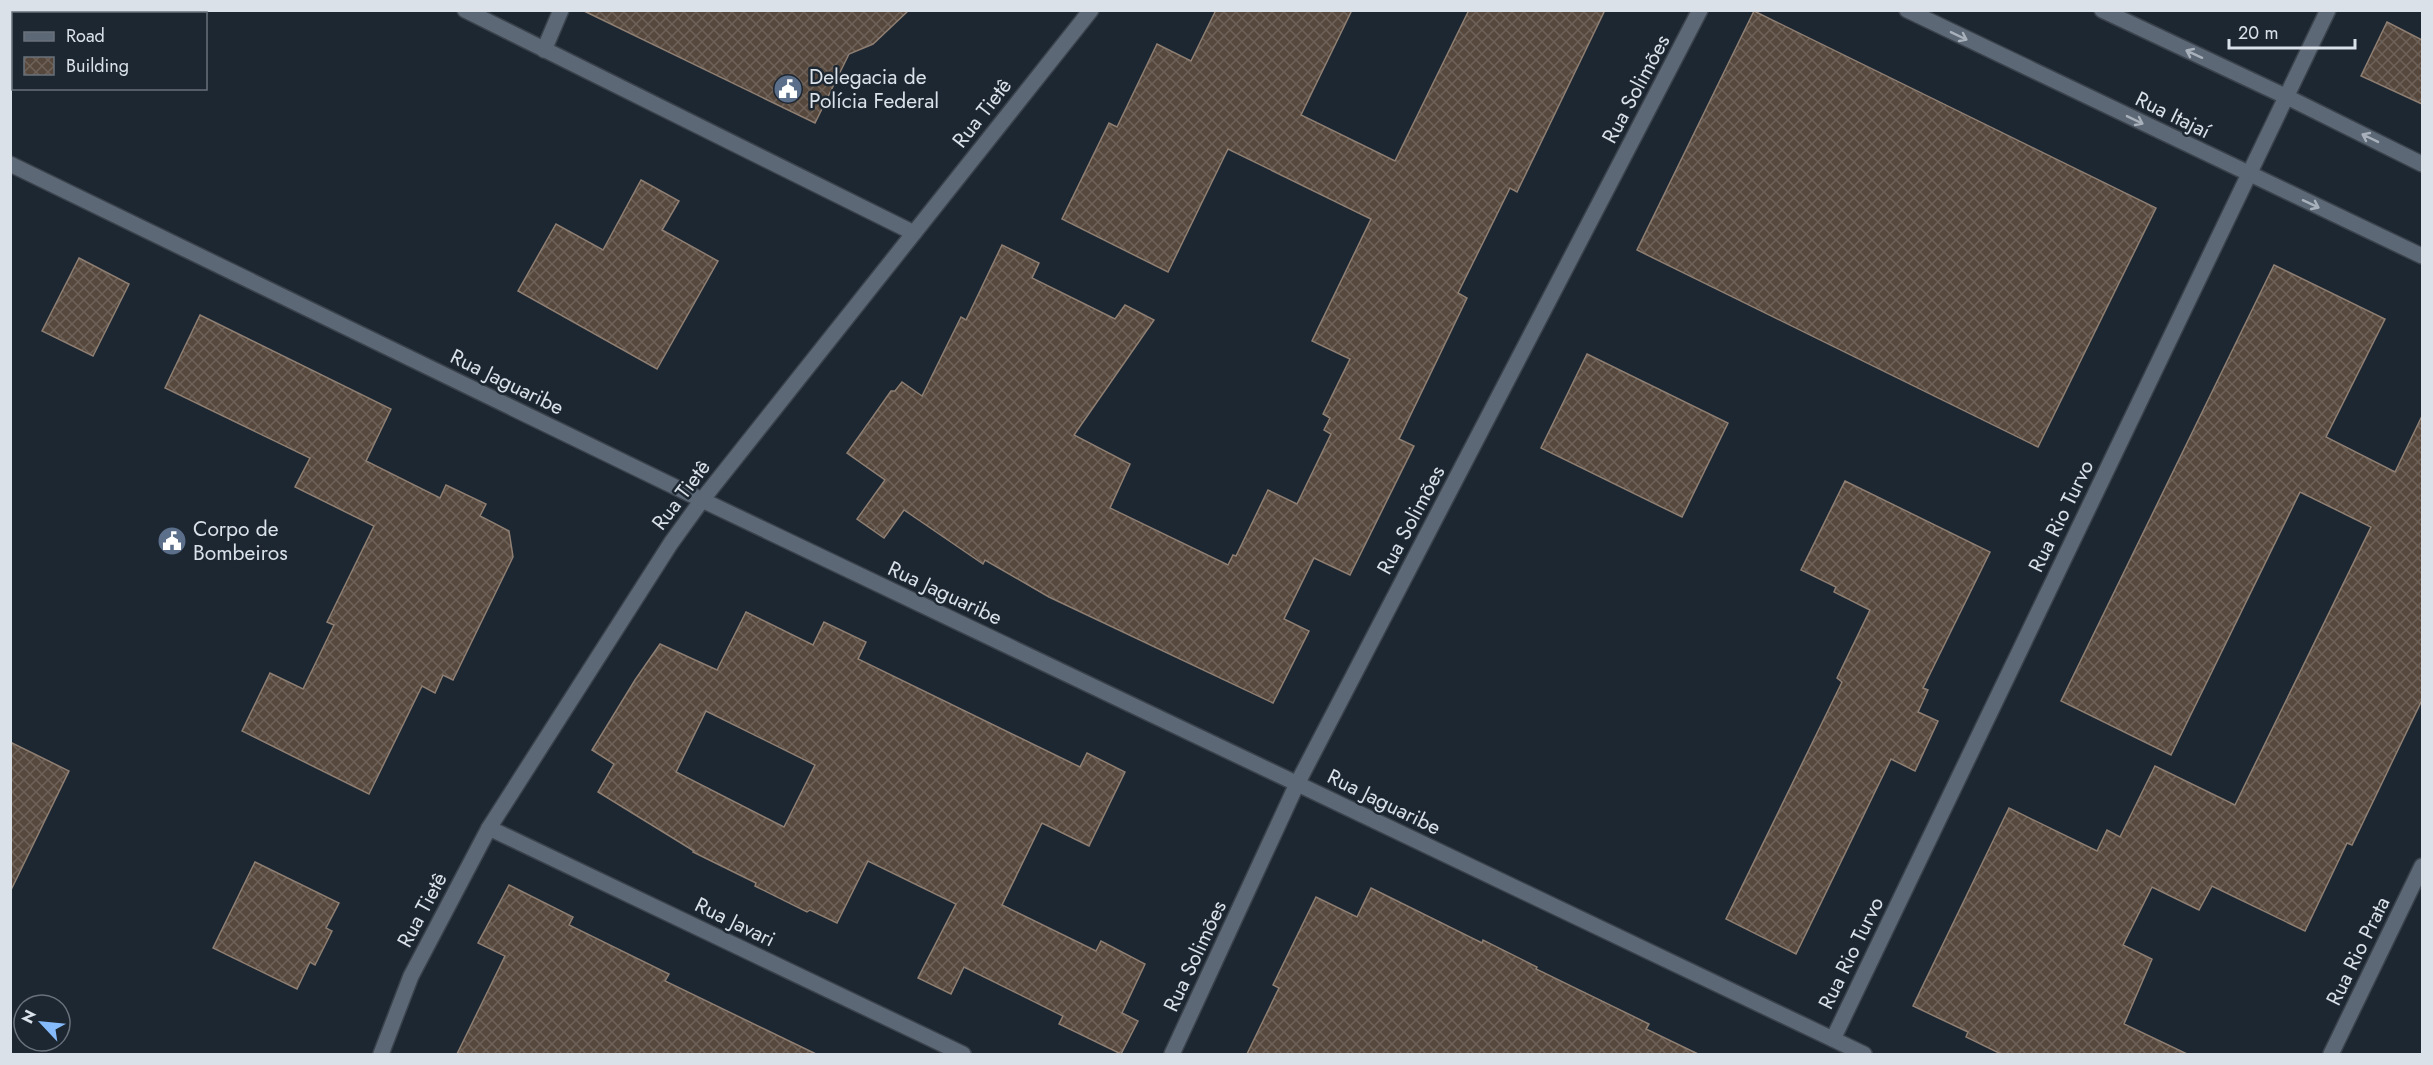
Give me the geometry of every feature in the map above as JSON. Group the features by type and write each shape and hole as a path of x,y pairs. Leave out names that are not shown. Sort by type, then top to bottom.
{"street":[{"path":"465,10 914,233"},
{"path":"544,50 561,10"},
{"name":"Rua Tietê","path":"381,1054 411,976 489,828 671,543 702,500 1091,10"},
{"name":"Rua Solimões","path":"1172,1054 1297,784 1700,10"},
{"name":"Rua Itajaí","path":"1907,10 2422,256"},
{"path":"2102,10 2287,97 2422,164"},
{"name":"Rua Rio Turvo","path":"1833,1039 2328,10"},
{"name":"Rua Jaguaribe","path":"10,164 702,500 1864,1054"},
{"name":"Rua Javari","path":"489,828 963,1054"},
{"name":"Rua Rio Prata","path":"2331,1054 2422,866"}],"building":[{"name":"Delegacia de Polícia Federal","path":"582,10 909,10 873,44 849,54 815,123"},
{"path":"1216,10 1352,10 1301,115 1395,161 1469,10 1605,10 1517,192 1510,188 1458,293 1467,298 1399,439 1414,446 1350,575 1314,558 1284,619 1309,631 1273,703 1049,597 985,560 983,564 904,510 884,538 857,519 885,480 847,453 891,391 895,391 902,382 922,396 961,317 966,320 1002,245 1039,263 1032,278 1115,319 1125,305 1154,320 1074,435 1130,464 1110,508 1228,565 1233,555 1236,556 1268,490 1297,504 1331,434 1324,430 1330,418 1323,414 1350,359 1312,341 1371,219 1228,149 1168,272 1062,219 1109,123 1117,127 1157,44 1191,61"},
{"path":"1754,11 2156,208 2038,447 1637,250"},
{"path":"2387,22 2422,40 2422,104 2361,76"},
{"path":"641,180 679,201 662,230 718,261 657,369 518,291 556,224 603,250"},
{"path":"79,258 129,284 93,356 42,331"},
{"path":"2274,265 2385,319 2326,437 2395,472 2422,416 2422,700 2352,845 2347,843 2305,931 2212,886 2199,910 2152,887 2123,945 2152,959 2124,1024 2187,1054 2001,1054 1966,1037 1968,1032 1913,1006 2009,808 2097,851 2107,830 2120,837 2155,766 2235,805 2371,527 2300,492 2171,755 2061,701"},
{"path":"200,315 391,409 366,461 440,498 446,485 486,504 480,516 509,531 513,557 453,680 443,675 435,693 422,686 369,794 242,731 270,673 303,689 334,625 327,622 374,526 295,487 310,458 165,388"},
{"path":"1587,354 1728,423 1682,517 1541,448"},
{"path":"1845,481 1990,552 1923,688 1928,690 1918,712 1938,721 1915,771 1891,759 1796,954 1726,919 1842,682 1837,678 1870,610 1834,592 1836,587 1801,570"},
{"path":"746,612 813,645 824,622 866,642 858,659 1080,767 1087,753 1125,772 1089,846 1042,823 1002,905 1096,951 1101,941 1145,964 1122,1013 1138,1021 1121,1054 1059,1024 1063,1016 964,967 951,994 918,978 956,904 868,861 837,923 810,910 807,912 755,886 756,883 693,852 598,792 614,764 592,750 660,644 717,670","holes":["706,711 815,765 784,827 676,772"]},
{"path":"10,742 69,771 10,892"},
{"path":"255,862 339,903 326,928 332,931 315,965 310,962 297,989 213,948"},
{"path":"509,885 573,917 569,925 669,974 665,981 816,1054 457,1054 505,956 478,943"},
{"path":"1371,888 1482,943 1483,940 1537,967 1536,969 1649,1024 1646,1029 1698,1054 1247,1054 1279,988 1273,985 1316,897 1357,917"}],"place":[{"name":"Delegacia de Polícia Federal","path":"788,89"},
{"name":"Corpo de Bombeiros","path":"172,541"}]}
